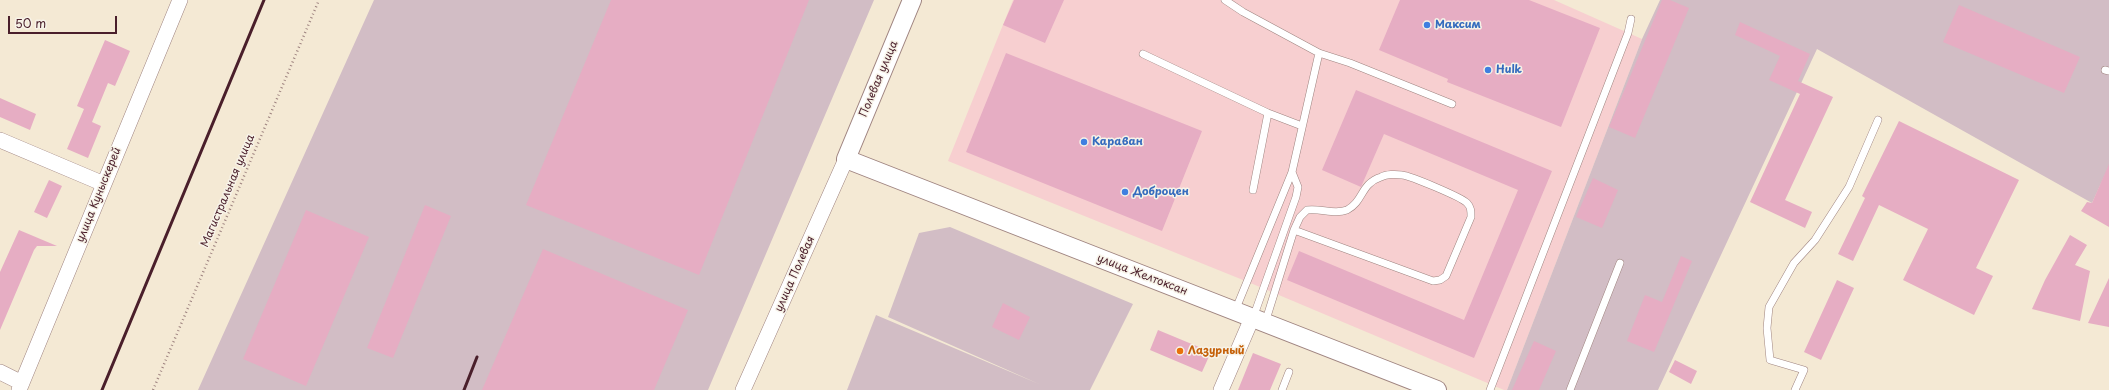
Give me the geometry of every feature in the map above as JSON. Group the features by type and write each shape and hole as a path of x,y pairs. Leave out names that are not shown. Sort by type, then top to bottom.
{"street":[{"name":"улица Куныскерей","path":"21,386 180,0"},
{"name":"Полевая улица","path":"846,159 912,0"},
{"path":"0,140 104,184"},
{"name":"улица Желтоксан","path":"846,159 1437,390"},
{"name":"улица Полевая","path":"743,390 846,159"},
{"path":"1222,390 1259,321"},
{"path":"0,372 21,386"}],"lane":[{"path":"1225,0 1243,12 1319,53 1350,63 1452,104"},
{"path":"1490,390 1625,40 1631,19"},
{"path":"1235,311 1292,172 1319,53"},
{"path":"1143,54 1268,113 1302,126"},
{"path":"1253,190 1268,113"},
{"path":"1795,390 1804,370 1770,360 1767,328 1769,307 1794,263 1815,240 1849,186 1878,120"},
{"path":"1259,321 1296,197 1298,187 1292,172"},
{"path":"1259,321 1294,230 1300,217 1307,210 1315,209 1338,212 1347,210 1359,201 1365,187 1372,180 1383,176 1402,175 1454,196 1465,202 1470,207 1471,217 1446,276 1440,280 1433,281 1294,230"},
{"path":"1570,390 1620,263"},
{"path":"1282,390 1289,372"}],"path":[{"name":"Магистральная улица","path":"153,390 218,234 319,0"}],"shaded area":[{"path":"374,0 874,0 708,390 198,390"},
{"path":"1013,0 1554,0 1642,39 1507,390 1504,390 1248,282 948,161"},
{"path":"1660,0 2109,0 2109,166 2092,203 1817,49 1658,390 1507,390 1642,39"},
{"path":"950,227 1133,304 1090,390 847,390 876,315 1039,384 888,317 919,233"}],"building":[{"path":"611,0 809,0 699,275 526,205"},
{"path":"1014,0 1064,0 1045,43 1003,25"},
{"path":"1400,0 1529,0 1600,28 1561,127 1447,82 1448,79 1379,50"},
{"path":"1662,0 1670,0 1689,8 1635,138 1609,127"},
{"path":"1959,5 2080,57 2064,93 1943,42"},
{"path":"1740,22 1810,54 1798,81 1833,97 1785,200 1812,212 1805,228 1750,202 1800,94 1769,80 1780,56 1735,35"},
{"path":"105,40 130,51 115,86 108,83 92,122 101,126 88,158 67,149 84,109 77,106"},
{"name":"Караван","path":"1006,53 1202,131 1162,231 966,152"},
{"path":"1356,90 1552,171 1474,358 1287,280 1299,251 1464,320 1518,190 1384,134 1361,187 1322,170"},
{"path":"0,98 36,114 30,130 0,117"},
{"path":"1899,121 2019,180 1976,268 1993,276 1974,315 1903,280 1928,229 1879,205 1853,261 1838,254 1865,198 1862,196"},
{"path":"2109,164 2109,227 2081,211 2087,202 2092,203"},
{"path":"1593,178 1618,190 1602,228 1576,217"},
{"path":"49,180 62,186 47,218 34,212"},
{"path":"425,205 451,216 393,358 367,348"},
{"path":"306,210 369,237 306,386 243,359"},
{"path":"19,230 57,246 37,246 34,250 0,330 0,272"},
{"path":"2070,235 2087,245 2075,265 2090,271 2080,321 2032,309 2045,280"},
{"path":"543,249 688,310 654,390 482,390"},
{"path":"1681,256 1692,261 1654,352 1627,341 1645,295 1662,302"},
{"path":"2109,278 2109,327 2088,323"},
{"path":"1837,280 1854,288 1821,360 1804,352"},
{"path":"1003,303 1030,317 1019,340 992,327"},
{"name":"Лазурный","path":"1158,330 1211,352 1202,372 1150,350"},
{"path":"1534,341 1556,351 1539,390 1512,390"},
{"path":"1253,353 1281,364 1270,390 1238,390"},
{"path":"1675,360 1697,371 1691,384 1669,372"}],"railway":[{"path":"102,390 264,0"},
{"path":"464,390 477,357"}],"place":[{"name":"Максим","path":"1427,25"},
{"name":"Hulk","path":"1488,70"},
{"name":"Караван","path":"1084,142"},
{"name":"Доброцен","path":"1125,192"},
{"name":"Лазурный","path":"1180,351"}]}
